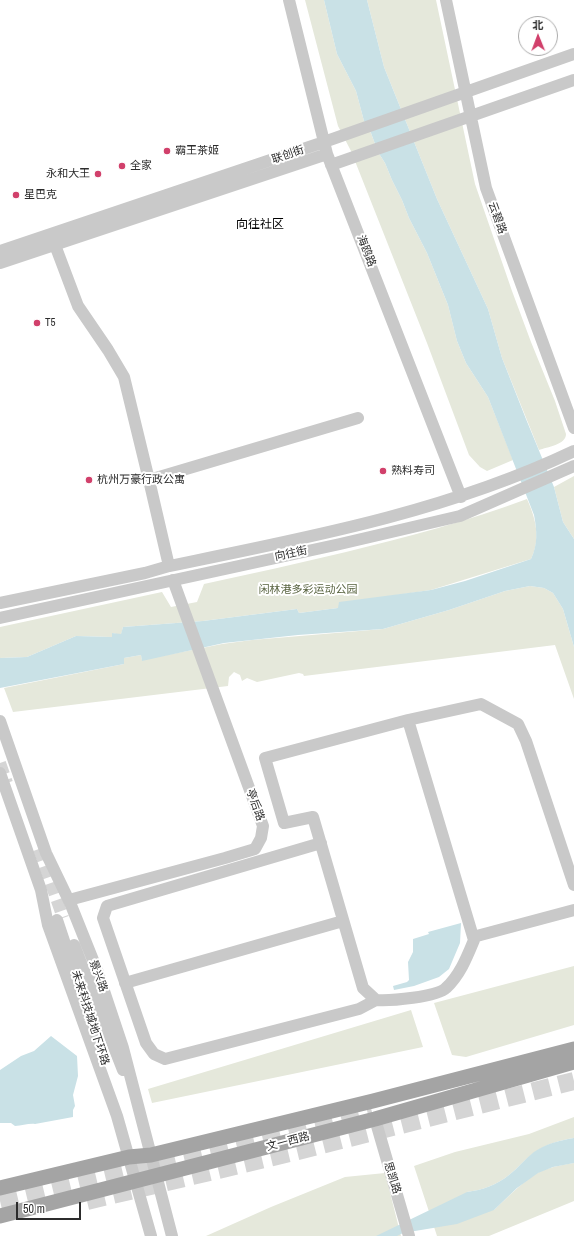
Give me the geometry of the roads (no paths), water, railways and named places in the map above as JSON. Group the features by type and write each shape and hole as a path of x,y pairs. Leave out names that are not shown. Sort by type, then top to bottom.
{"main road":[{"name":"文一西路","path":"0,1188 129,1157 151,1155 373,1101 574,1048"},
{"name":"文一西路","path":"0,1216 376,1119 574,1062"}],"street":[{"name":"海鸥路","path":"289,0 328,154 461,497"},
{"name":"云碧路","path":"446,0 486,188 574,428"},
{"name":"联创街","path":"0,263 328,154 355,132 574,54"},
{"name":"联创街","path":"0,251 328,154 364,153 574,80"},
{"path":"55,245 78,306 108,350 124,377 169,566"},
{"path":"149,480 358,418"},
{"name":"向往街","path":"0,603 145,574 169,566 330,533 461,497 570,453"},
{"name":"向往街","path":"0,618 340,544 460,516 572,467"},
{"name":"亭后路","path":"69,900 255,849 261,838 263,826 173,580"},
{"path":"376,1000 363,988 313,817 284,823 265,758 408,720 481,704 518,724 526,741 574,885"},
{"path":"321,843 107,906 103,918 146,1043 154,1054 165,1059 360,1009 376,1000 388,1001 421,997 445,989 466,963 474,940 408,720"},
{"name":"景兴路","path":"0,722 46,853 69,900 97,970 123,1048 172,1236"},
{"path":"0,773 41,890 48,925 117,1116 151,1236"},
{"path":"473,937 574,910"},
{"name":"未来科技城地下环路","path":"117,1116 105,1062 60,919 139,1108"},
{"path":"125,983 343,920"},
{"name":"思凯路","path":"376,1119 409,1236"}],"water":[{"path":"324,0 367,0 384,67 437,199 488,309 502,358 554,487 563,522 574,539 574,647 563,609 553,593 544,588 530,586 505,591 449,610 383,629 298,635 224,643 142,661 141,655 124,658 124,664 0,688 0,658 27,657 76,636 112,637 112,633 121,634 123,627 203,621 297,609 299,613 338,608 339,602 431,590 465,581 531,559 535,548 536,537 534,515 488,397 466,363 457,341 448,305 427,253 364,121 356,91 337,54"},
{"path":"461,923 460,943 449,969 439,977 414,986 394,990 393,986 409,980 408,962 413,952 413,939 429,934 428,932"},
{"path":"51,1036 77,1056 78,1076 73,1095 75,1106 73,1110 73,1117 18,1126 11,1123 0,1123 0,1070 21,1056 34,1051"},
{"path":"574,1138 574,1163 553,1167 538,1173 517,1188 494,1210 457,1224 403,1233 397,1236 376,1236 467,1192 484,1188 504,1179 538,1149 553,1143"}],"tunnel":[{"path":"0,763 7,783"},
{"path":"39,849 63,918"},
{"path":"87,1201 298,1151 574,1081"},
{"path":"0,1201 372,1112"}],"place":[{"name":"霸王茶姬","path":"167,151"},
{"name":"全家","path":"122,166"},
{"name":"永和大王","path":"98,174"},
{"name":"星巴克","path":"16,195"},
{"name":"T5","path":"37,323"},
{"name":"熟料寿司","path":"383,471"},
{"name":"杭州万豪行政公寓","path":"89,480"}],"district":[{"name":"向往社区","path":"260,225"}],"park label":[{"name":"闲林港多彩运动公园","path":"308,590"}]}
